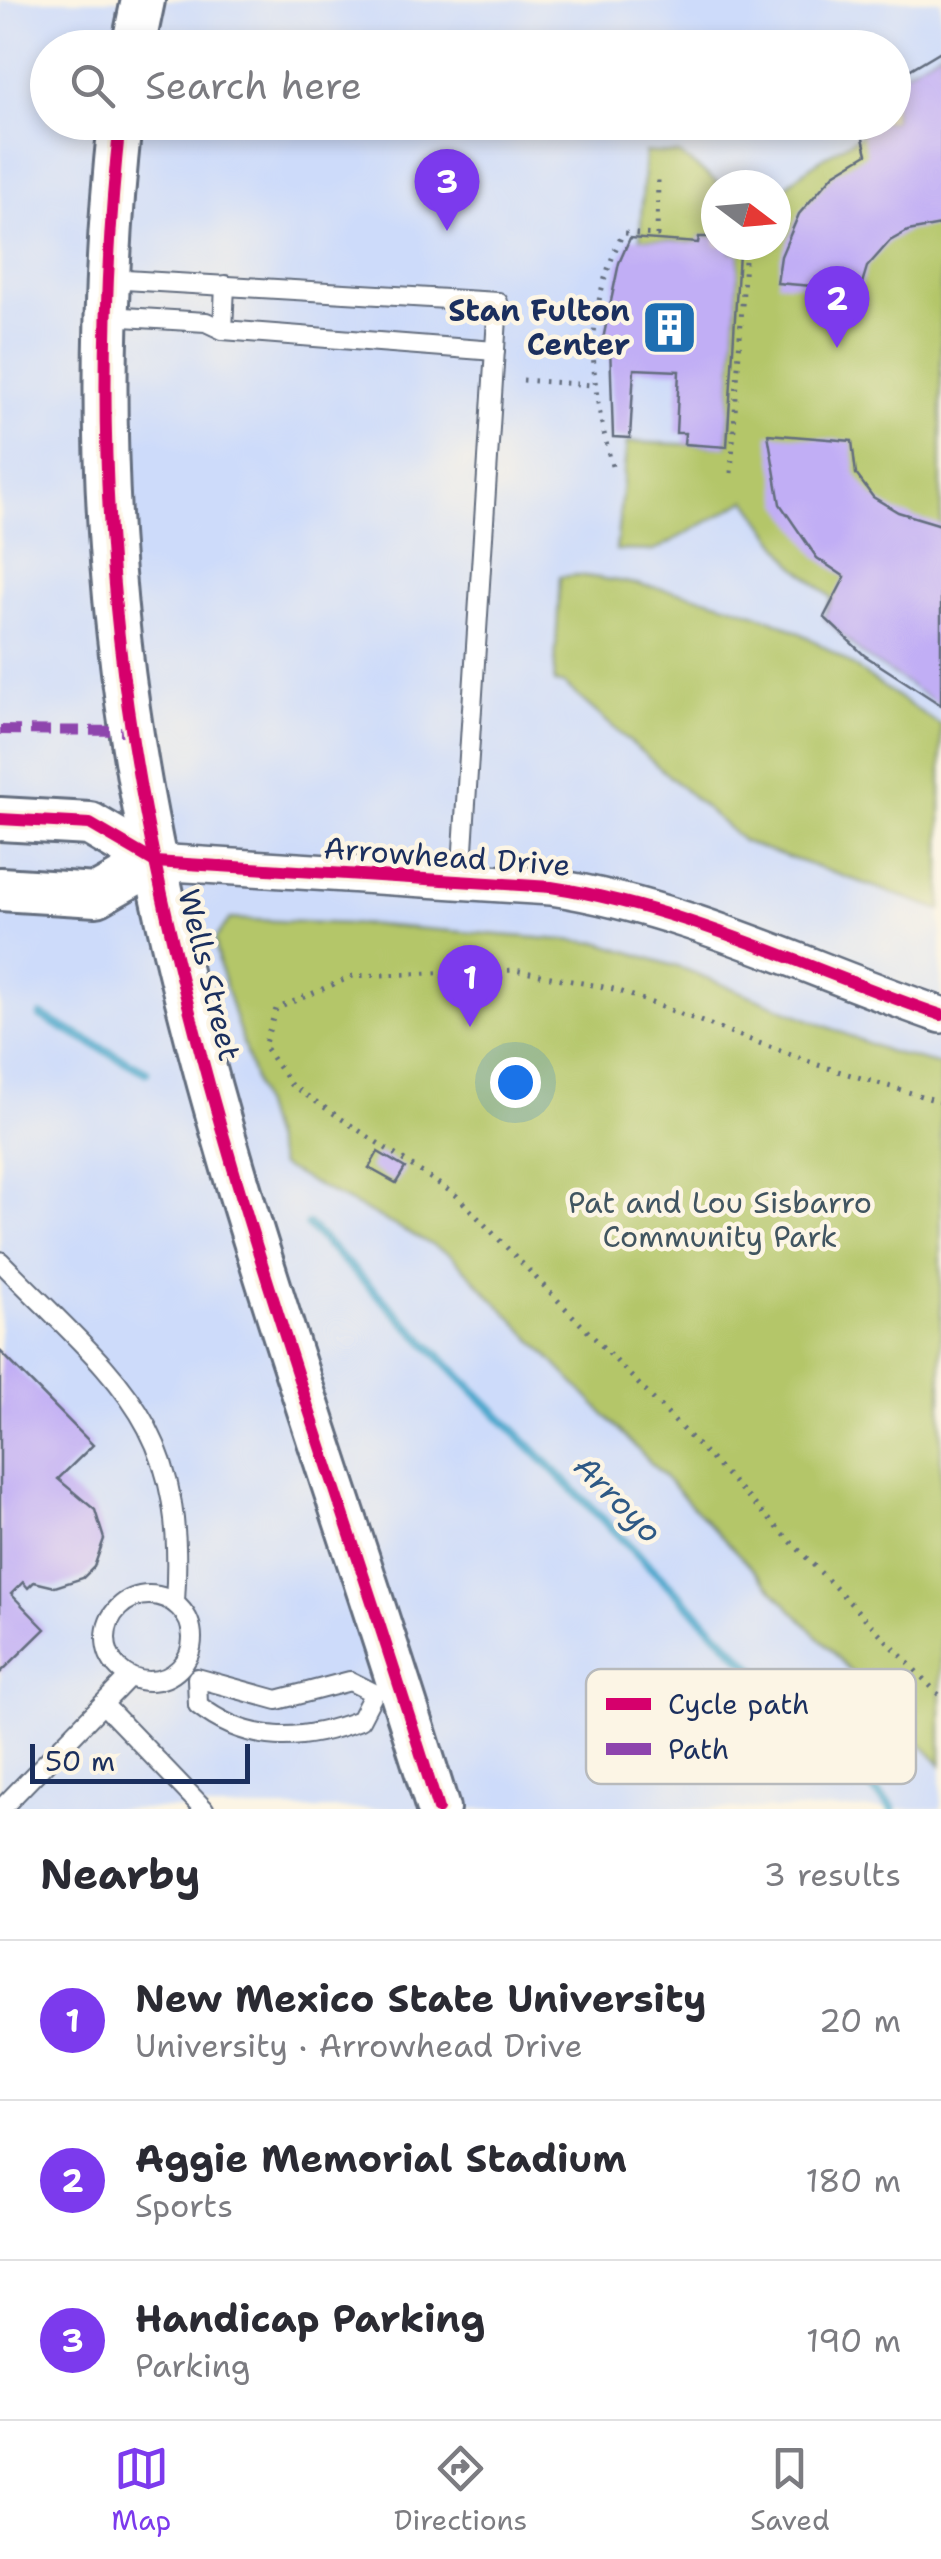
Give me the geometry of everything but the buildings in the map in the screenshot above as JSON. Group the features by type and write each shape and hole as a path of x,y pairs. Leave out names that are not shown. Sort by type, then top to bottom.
{"street":[{"path":"136,30 143,0"},
{"name":"Wells Street","path":"119,140 106,297 106,429 118,632 155,862 229,1150 387,1689 438,1809"},
{"name":"Arrowhead Drive","path":"0,818 90,824 155,862 550,887 634,903 717,928 941,1015"},
{"path":"0,889 97,894 155,862"}],"lane":[{"path":"223,330 225,285"},
{"path":"106,297 225,285 498,302 460,881"},
{"path":"106,297 206,322 223,330 495,351"},
{"path":"0,1261 118,1385 151,1428 174,1502 175,1602 191,1627 190,1673 198,1704 243,1731 272,1738 297,1738 360,1720 387,1689 350,1680 295,1698 261,1698 190,1673 156,1681 129,1677 110,1657 106,1643 111,1616 133,1597 147,1594 175,1602"},
{"path":"1,1809 129,1677"},
{"path":"102,1704 204,1809"}],"path":[{"path":"612,466 593,385 592,334 599,292 623,233 657,235 658,179"},
{"path":"731,473 745,260"},
{"path":"523,380 593,385"},
{"path":"915,1669 457,1196 291,1085 264,1046 276,1009 352,976 514,970 614,989 818,1065 941,1102"},
{"path":"916,1670 941,1696"}],"shaded area":[{"path":"0,0 941,0 941,1809 0,1809"}],"green space":[{"path":"941,51 941,705 864,655 824,617 832,598 792,563 747,500 654,551 616,550 627,442 727,446 739,260 791,260 791,182 853,140 911,140 911,69"},
{"path":"645,152 679,154 701,170 701,237 698,243 640,239"},
{"path":"578,575 706,598 768,618 826,648 941,725 941,910 744,842 564,684 554,682 560,577"},
{"name":"Pat and Lou Sisbarro Community Park","path":"230,919 376,925 601,943 687,970 887,1051 941,1065 941,1765 916,1739 916,1669 849,1669 451,1255 280,1166 219,964 215,939"}],"waterway":[{"name":"Arroyo","path":"41,1016 146,1072"},
{"name":"Arroyo","path":"308,1225 753,1669"},
{"name":"Arroyo","path":"868,1784 893,1809"}],"marked path":[{"path":"0,730 131,731"}],"cycle path":[{"path":"118,140 107,296 107,470 120,644 146,816 173,943 240,1192 438,1809"},
{"path":"0,819 90,824 155,862 551,887 602,897 700,925 941,1015"}],"place":[{"name":"Handicap Parking","path":"447,231"},
{"name":"Stan Fulton Center","path":"669,328"},
{"name":"Aggie Memorial Stadium","path":"837,348"},
{"name":"New Mexico State University","path":"470,1027"}]}
